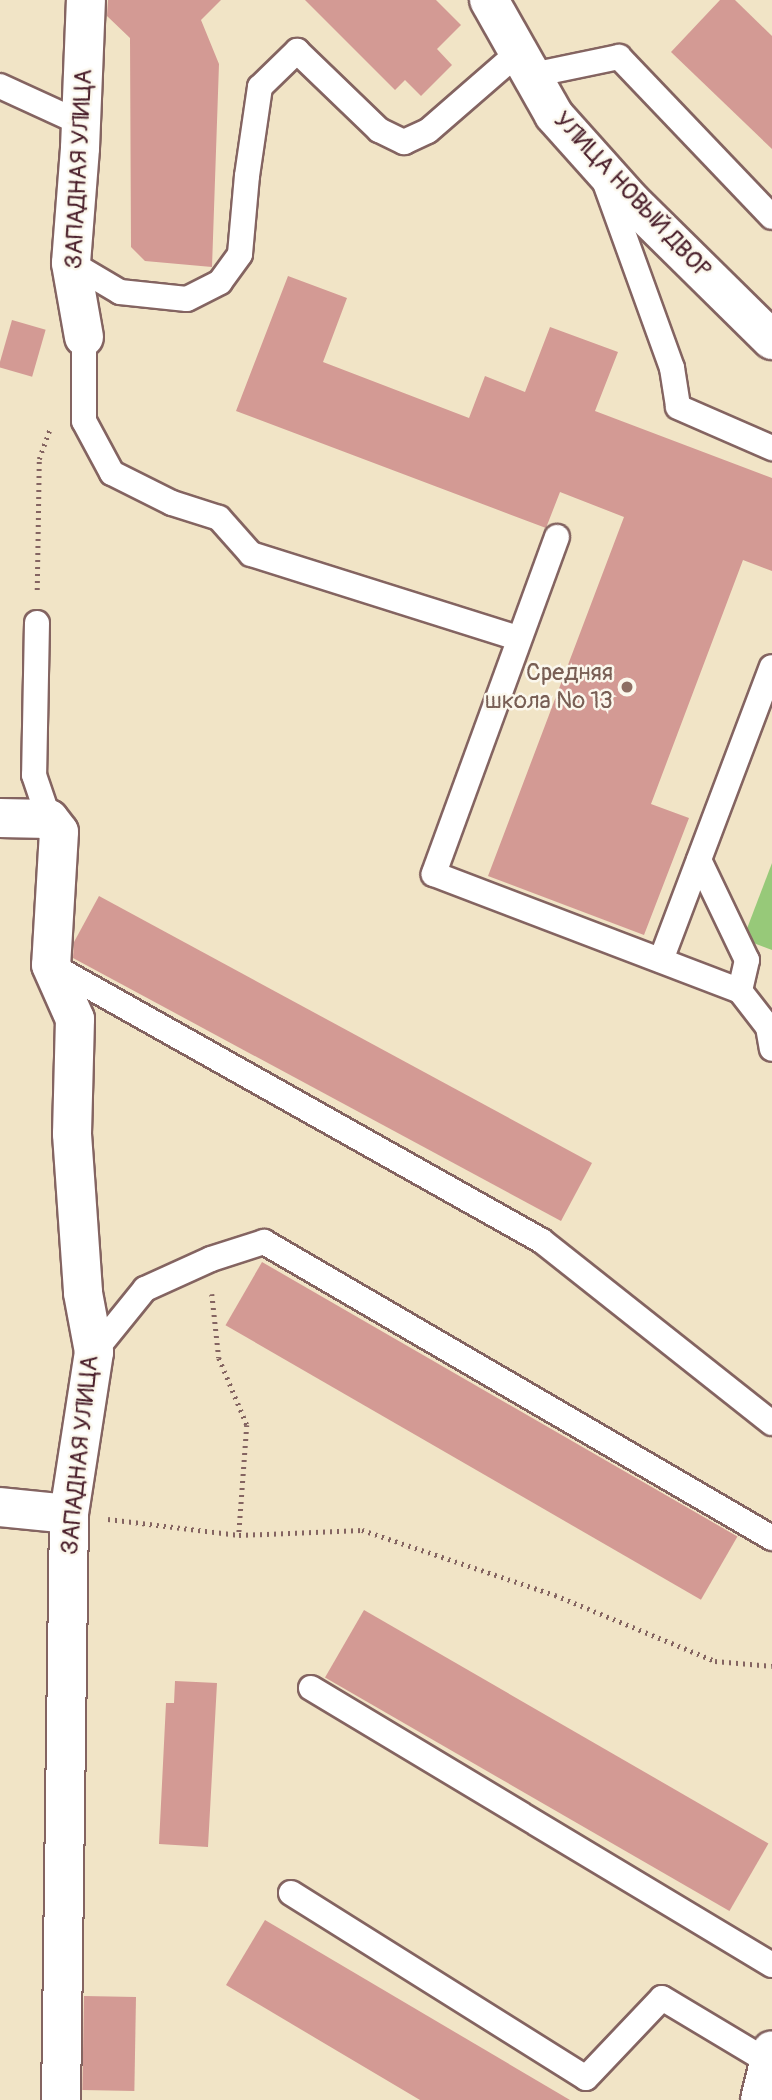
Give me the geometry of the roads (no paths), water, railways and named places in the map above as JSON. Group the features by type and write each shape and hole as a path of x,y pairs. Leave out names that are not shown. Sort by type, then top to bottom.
{"street":[{"name":"ЗАПАДНАЯ УЛИЦА","path":"84,337 71,262 86,0"},
{"name":"УЛИЦА НОВЫЙ ДВОР","path":"489,0 554,115 631,201 772,340"},
{"path":"0,818 48,819"},
{"name":"ЗАПАДНАЯ УЛИЦА","path":"48,819 59,832 51,965 75,1019 72,1134 83,1293 94,1352 69,1514 61,2100"},
{"path":"0,1507 69,1514"},
{"path":"760,2100 771,2056"}],"lane":[{"path":"71,262 120,292 187,299 220,282 240,254 247,176 260,87 296,51 379,130 404,142 428,131 525,64 619,57 772,217"},
{"path":"0,86 81,123"},
{"path":"600,166 672,368 678,407 772,448"},
{"path":"84,337 84,421 112,473 173,503 219,518 251,554 518,638"},
{"path":"557,537 434,874 740,991 768,1027 772,1049"},
{"path":"37,623 34,775 48,819"},
{"path":"661,960 772,667"},
{"path":"699,860 747,960 740,991"},
{"path":"51,965 542,1241 772,1423"},
{"path":"94,1352 145,1289 211,1259 264,1242 772,1538"},
{"path":"312,1688 772,1965"},
{"path":"291,1893 586,2078 662,1998 771,2056"}],"place":[{"name":"Средняя школа № 13","path":"627,687"}]}
